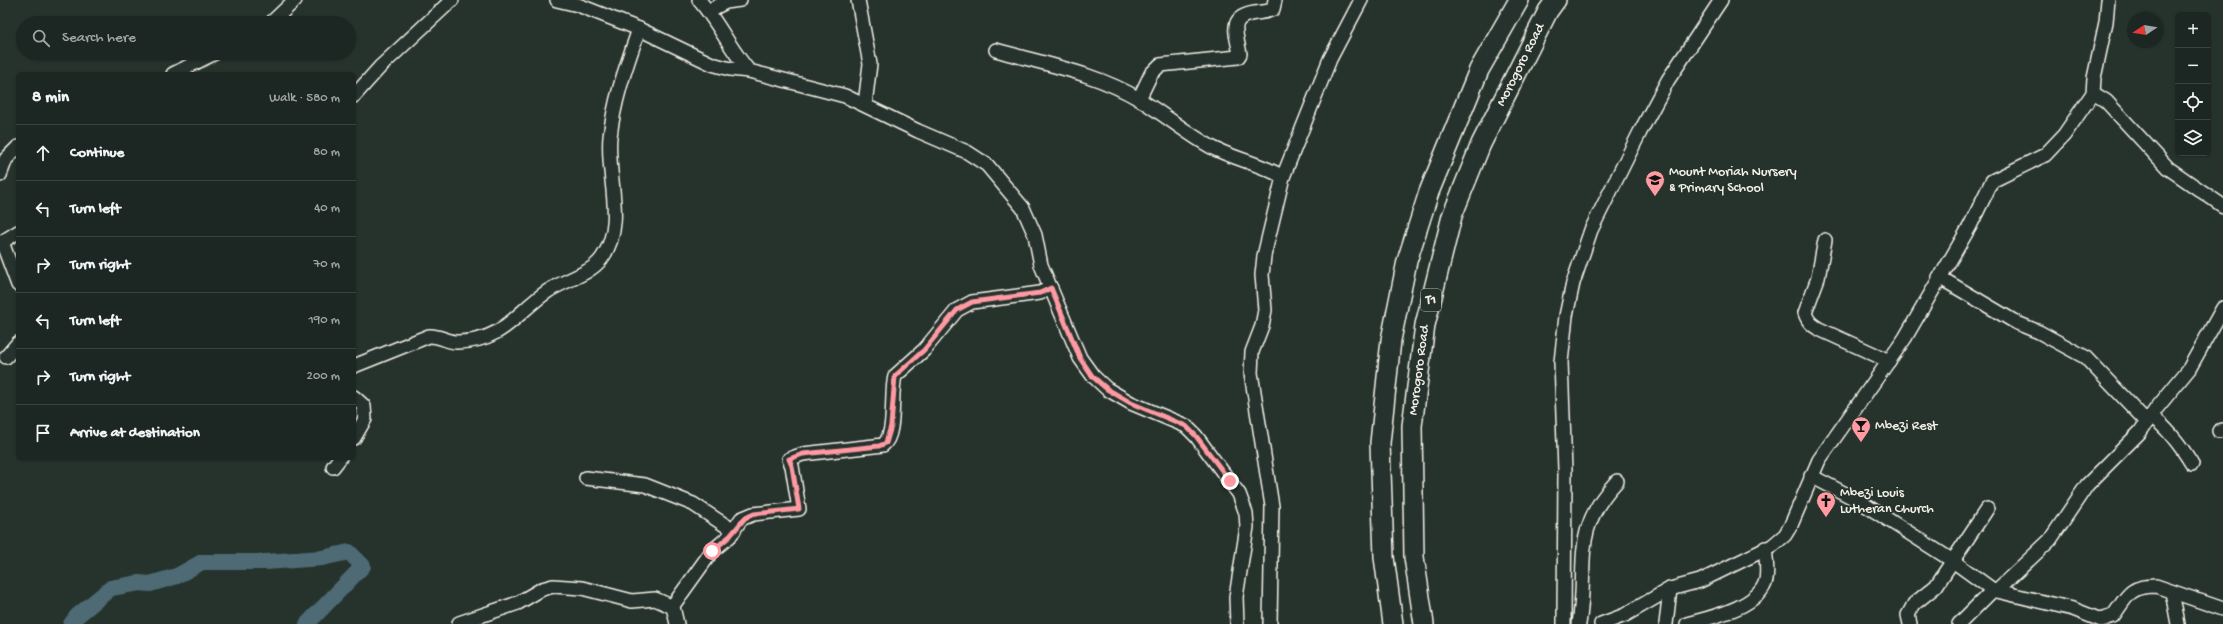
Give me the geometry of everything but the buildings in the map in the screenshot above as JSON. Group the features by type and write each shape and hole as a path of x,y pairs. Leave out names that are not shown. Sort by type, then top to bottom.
{"highway":[{"name":"T1","path":"1393,624 1384,557 1380,443 1391,340 1407,261 1429,192 1479,70 1519,0"},
{"name":"Morogoro Road","path":"1424,624 1414,557 1412,426 1425,325 1452,216 1481,144 1548,11 1556,0"}],"street":[{"path":"279,16 296,0"},
{"path":"356,94 380,67 452,0"},
{"path":"557,0 584,7 639,29 712,64 808,85 865,104 918,131 967,152 987,165 999,177 1023,208 1035,235 1040,265 1080,358 1092,376 1107,389 1131,403 1186,426 1196,436 1239,494 1246,513 1247,527 1236,597 1237,624"},
{"path":"699,0 733,53 749,71"},
{"path":"708,12 726,2 740,0"},
{"path":"858,0 870,64 865,104"},
{"path":"1139,99 1151,74 1160,65 1238,57 1240,54 1236,28 1237,21 1244,15 1274,9 1275,0"},
{"path":"1270,624 1272,506 1251,373 1252,352 1262,326 1265,310 1262,276 1264,256 1282,177 1330,59 1361,0"},
{"path":"1564,624 1565,470 1561,362 1566,316 1573,283 1591,230 1640,132 1668,80 1721,0"},
{"path":"1602,624 1625,615 1670,589 1700,581 1778,542 1791,525 1811,476 1837,434 1913,325 1939,277 1970,226 1992,181 2045,155 2064,135 2093,93 2095,71 2106,22 2108,0"},
{"path":"356,365 429,336 437,336 460,342 497,333 548,290 585,272 602,258 608,247 615,223 609,155 616,95 639,29"},
{"path":"996,50 1087,74 1139,99 1211,147 1238,160 1272,170 1282,177"},
{"path":"177,72 201,60"},
{"path":"2093,93 2106,101 2168,168 2223,206"},
{"path":"0,175 6,159 16,149"},
{"path":"16,233 1,241 16,279"},
{"path":"1825,240 1818,278 1805,313 1807,319 1812,325 1819,329 1889,361"},
{"path":"1939,277 2010,320 2085,357 2149,419 2163,425 2180,444 2192,464"},
{"path":"677,624 673,607 712,551 734,531 742,519 754,514 799,509 792,466 789,459 803,454 879,446 886,443 891,426 895,376 924,350 957,310 972,302 1040,293 1051,288"},
{"path":"1960,624 1994,590 2050,540 2087,485 2140,432 2190,369 2223,308"},
{"path":"6,357 16,345"},
{"path":"356,399 364,406 365,419 356,435"},
{"path":"1811,476 1859,501 1953,561 1994,590 2073,609 2101,620 2110,621 2125,596 2134,589 2145,586 2156,586 2223,609"},
{"path":"586,478 645,485 693,504 734,531"},
{"path":"1579,624 1582,608 1581,564 1586,531 1594,510 1617,482"},
{"path":"1910,624 1908,615 1914,604 1936,586 1987,509"},
{"path":"1686,624 1730,611 1759,592 1766,581 1765,548"},
{"path":"459,623 518,603 542,589 553,586 582,588 632,601 656,599 673,607"},
{"path":"1666,624 1670,589"},
{"path":"2172,592 2178,624"}],"waterway":[{"path":"71,624 77,616 111,588 139,583 150,584 177,576 202,562 266,562 322,558 349,552 363,566 307,624"}],"place":[{"name":"Mount Moriah Nursery & Primary School","path":"1655,197"},
{"name":"Mbezi Rest","path":"1861,443"},
{"name":"Mbezi Louis Lutheran Church","path":"1826,518"}],"route":[{"path":"712,551 730,536 742,519 754,514 794,511 799,509 792,466 789,459 803,454 879,446 886,443 891,426 895,376 924,350 940,333 952,314 957,310 972,302 1040,293 1051,288 1080,358 1092,376 1107,389 1131,403 1186,426 1196,436 1230,481"}]}
